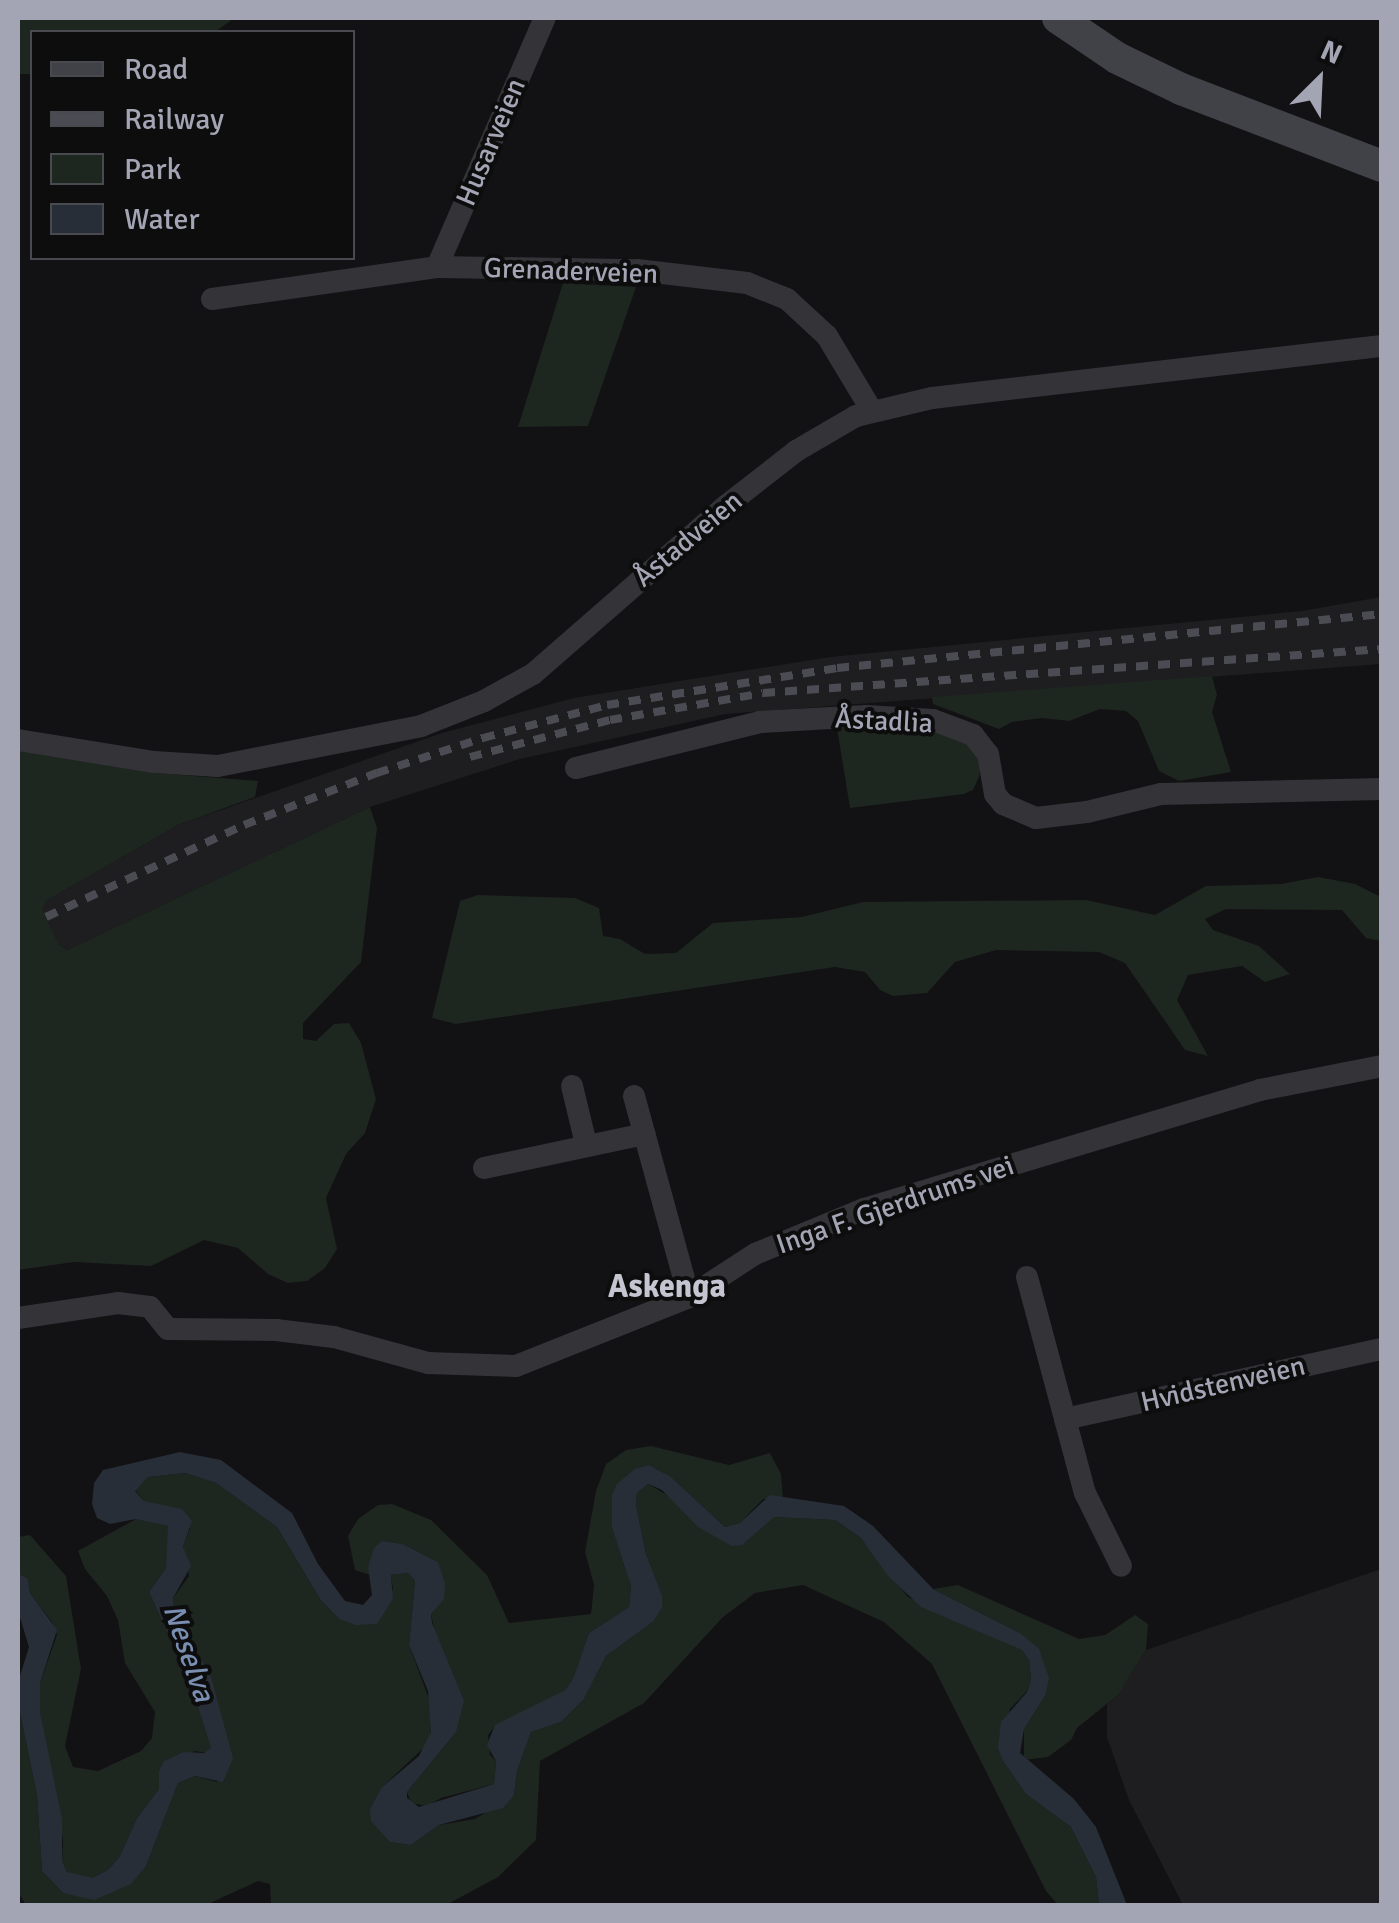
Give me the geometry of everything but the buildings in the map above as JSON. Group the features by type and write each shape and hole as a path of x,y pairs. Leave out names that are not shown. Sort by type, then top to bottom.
{"main road":[{"path":"1058,18 1117,58 1181,88 1382,166"}],"street":[{"name":"Husarveien","path":"437,267 545,18"},
{"name":"Grenaderveien","path":"212,299 437,267 637,270 747,283 787,299 827,336 872,410"},
{"name":"Åstadveien","path":"18,740 154,762 218,766 356,741 458,712 533,674 767,473 826,432 872,410 932,398 1382,346"},
{"name":"Åstadlia","path":"576,768 760,722 866,716 934,720 973,735 988,754 995,794 1003,804 1036,818 1087,812 1161,794 1382,788"},
{"name":"Inga F. Gjerdrums vei","path":"18,1318 118,1304 150,1308 168,1328 276,1330 334,1337 428,1364 516,1366 689,1297 755,1254 881,1203 1260,1090 1382,1066"},
{"path":"572,1086 586,1144"},
{"path":"634,1096 689,1297"},
{"path":"484,1168 644,1134"},
{"path":"1027,1278 1085,1493 1122,1566"},
{"name":"Hvidstenveien","path":"1065,1419 1382,1348"}],"shaded area":[{"path":"1381,597 1381,664 725,714 520,759 370,807 67,950 59,945 41,909 46,901 178,825 442,733 574,698 830,657 1302,611"},
{"path":"1381,1569 1381,1905 1183,1905 1129,1800 1107,1737 1107,1704 1119,1694 1146,1650"}],"green space":[{"path":"18,18 234,18 218,30 30,30 30,74 18,74"},
{"path":"563,283 636,287 588,426 518,427"},
{"path":"1212,676 1217,695 1212,712 1231,772 1179,781 1159,771 1138,721 1126,711 1100,709 1069,721 1042,718 1012,722 999,729 933,704 932,697"},
{"path":"837,728 940,732 969,742 981,763 979,777 973,790 964,794 850,808"},
{"path":"18,750 155,773 258,781 255,797 178,825 46,901 42,909 59,945 67,950 370,807 377,828 361,962 303,1023 303,1039 316,1041 334,1024 349,1023 361,1043 376,1099 365,1133 346,1154 326,1198 337,1249 325,1268 307,1281 288,1283 268,1274 238,1248 204,1240 151,1266 74,1262 18,1270"},
{"path":"1318,877 1355,884 1381,897 1381,941 1366,938 1342,910 1226,909 1205,919 1213,930 1259,946 1290,974 1265,982 1242,966 1188,975 1177,1000 1208,1056 1185,1050 1125,963 1099,952 996,950 955,962 927,993 893,996 880,990 865,972 835,967 456,1024 432,1018 460,901 478,895 575,898 599,908 603,936 620,939 645,954 676,953 713,923 802,917 863,902 1086,900 1155,915 1206,886 1281,884"},
{"path":"651,1446 729,1465 770,1453 781,1474 783,1499 763,1499 740,1523 725,1527 670,1476 649,1465 612,1528 631,1586 629,1607 589,1633 573,1680 565,1690 495,1726 488,1735 490,1755 496,1761 494,1784 441,1798 427,1806 411,1803 407,1792 456,1732 431,1614 438,1562 403,1544 382,1541 368,1567 370,1575 355,1570 348,1536 358,1519 378,1505 392,1504 431,1520 487,1575 509,1623 591,1614 594,1585 585,1552 596,1491 606,1464 626,1450"},
{"path":"185,1473 216,1483 277,1527 320,1599 339,1619 393,1590 391,1575 408,1573 415,1581 409,1645 432,1707 430,1742 382,1787 390,1842 411,1845 439,1825 475,1819 514,1795 517,1771 531,1732 561,1722 584,1699 606,1656 654,1621 662,1608 662,1595 646,1554 636,1505 637,1493 648,1484 747,1541 765,1520 774,1517 835,1520 861,1538 908,1597 1022,1650 1029,1659 1031,1679 1027,1691 1010,1709 1003,1761 1026,1794 1071,1827 1096,1877 1099,1905 1058,1905 1046,1891 932,1664 884,1622 803,1585 755,1593 722,1618 644,1703 540,1761 536,1840 498,1877 446,1905 271,1905 270,1884 258,1881 206,1905 26,1905 18,1892 18,1703 37,1795 42,1871 63,1893 146,1866 178,1783 195,1776 217,1782 211,1677 174,1607 173,1598 189,1576 183,1547 190,1528 144,1501 135,1490 148,1477"},
{"path":"136,1519 165,1522 170,1530 166,1568 149,1592 190,1682 211,1748 208,1753 195,1751 159,1771 159,1789 137,1818 120,1856 108,1870 92,1878 79,1878 67,1872 62,1861 63,1840 40,1712 40,1683 57,1635 30,1593 28,1579 18,1573 18,1537 30,1535 66,1576 81,1669 65,1746 73,1767 98,1771 141,1751 152,1738 155,1712 125,1663 118,1620 107,1596 85,1569 78,1551"},
{"path":"958,1585 1079,1639 1105,1635 1135,1615 1148,1624 1146,1650 1119,1694 1077,1728 1071,1740 1048,1757 1024,1760 1024,1729 1045,1696 1020,1633 933,1589"}],"water":[{"name":"Neselva","path":"180,1452 221,1460 292,1513 318,1564 345,1601 363,1605 372,1595 368,1567 374,1548 382,1541 403,1544 438,1562 445,1584 444,1599 431,1614 432,1623 464,1701 456,1732 407,1792 407,1798 419,1807 494,1784 496,1761 487,1745 495,1725 565,1690 573,1679 589,1633 629,1607 631,1586 612,1528 612,1495 617,1484 635,1469 649,1465 670,1476 725,1527 740,1523 770,1495 844,1506 873,1526 933,1589 1020,1633 1039,1649 1049,1678 1045,1696 1024,1729 1020,1753 1074,1799 1096,1827 1127,1905 1099,1905 1096,1877 1071,1827 1026,1794 1003,1761 998,1748 1001,1722 1027,1692 1031,1679 1029,1660 1022,1650 921,1607 888,1576 861,1538 835,1520 774,1517 742,1545 732,1546 698,1527 662,1490 648,1484 637,1493 636,1505 646,1554 662,1595 662,1608 654,1621 606,1656 584,1699 561,1722 531,1732 517,1771 514,1795 503,1808 439,1825 411,1845 390,1842 371,1821 370,1809 382,1787 419,1756 431,1732 428,1691 409,1645 415,1581 408,1573 391,1575 393,1599 377,1624 356,1625 339,1619 320,1599 277,1527 216,1483 185,1473 148,1477 135,1491 144,1501 182,1509 192,1521 183,1547 191,1566 173,1598 174,1607 211,1677 233,1758 223,1782 195,1776 178,1783 146,1866 131,1884 94,1900 63,1893 42,1871 37,1795 18,1703 18,1682 29,1647 18,1611 18,1573 28,1579 30,1593 57,1630 40,1683 40,1712 62,1819 62,1861 67,1872 92,1878 108,1870 120,1856 137,1818 159,1789 159,1771 164,1761 184,1752 204,1753 211,1748 190,1682 149,1592 166,1568 168,1526 136,1519 110,1524 97,1518 92,1504 94,1483 103,1470"}],"railway":[{"path":"46,917 244,825 377,773 483,738 607,705 837,668 1382,614"},
{"path":"470,757 610,720 763,693 1382,649"}],"district":[{"name":"Askenga","path":"667,1287"}]}
